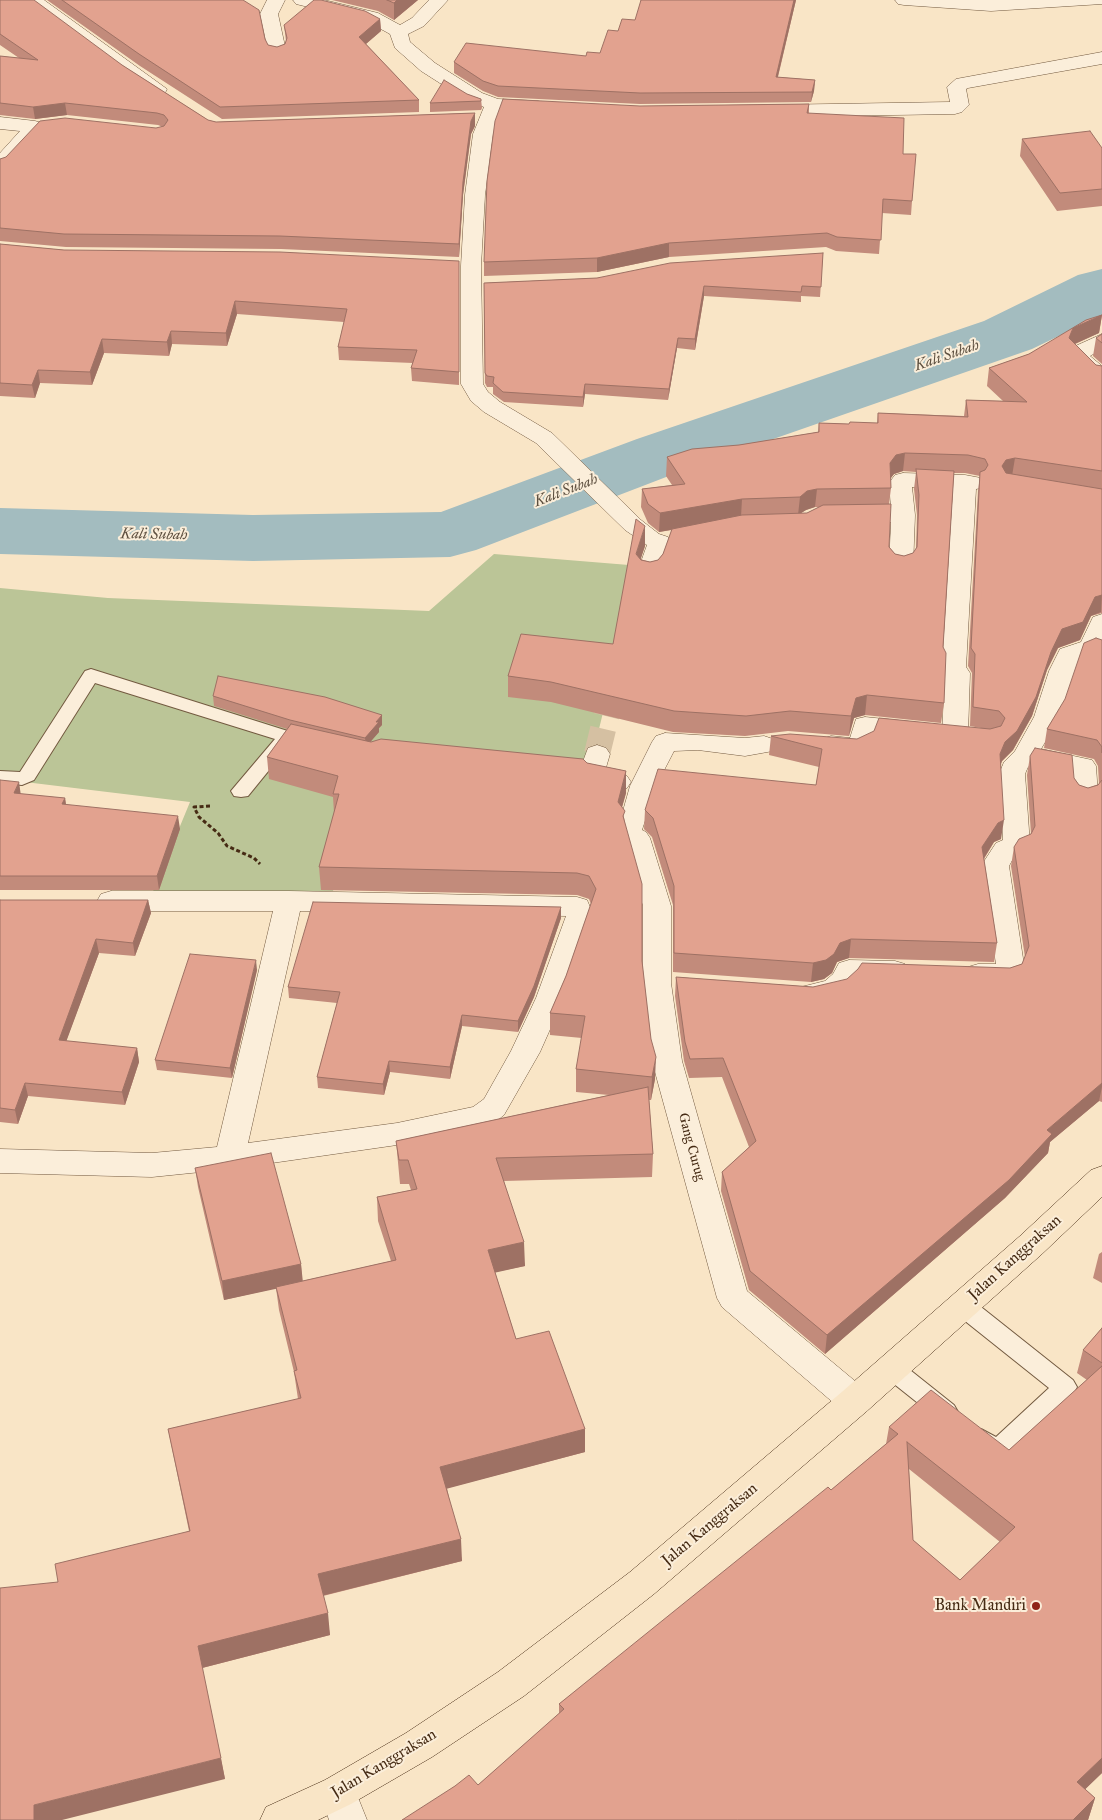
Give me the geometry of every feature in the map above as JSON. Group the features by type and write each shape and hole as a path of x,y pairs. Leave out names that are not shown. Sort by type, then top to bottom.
{"highway":[{"name":"Jalan Kanggraksan","path":"280,1820 343,1806 418,1744 511,1684 642,1583 892,1369 1102,1178"}],"street":[{"path":"32,0 171,98"},
{"path":"276,0 269,14 277,51"},
{"path":"302,0 372,18 398,31 411,27 418,22 439,0"},
{"path":"904,0 991,6 1096,0"},
{"path":"398,31 402,44 428,68 475,97 484,114 484,134 475,195 471,275 472,384 479,396 492,407 544,438 633,526 651,539 669,541 649,573"},
{"path":"757,111 955,108 960,105 956,87 963,83 1102,58"},
{"path":"484,114 553,108"},
{"path":"0,123 35,127 55,123"},
{"path":"0,164 35,127"},
{"path":"1102,340 1079,353 1079,358 1102,377"},
{"name":"Gang Curug","path":"855,1401 734,1298 667,1061 657,983 657,906 634,831 643,786 665,742 700,743 746,748 783,744 855,747 862,742 864,725 967,736 958,673 954,668 969,482 903,480 900,482 904,515"},
{"path":"834,516 904,515 901,567"},
{"path":"948,973 1008,975 1010,965 995,866 1005,850 1018,845 1018,827 1013,812 1012,774 1026,747 1047,716 1061,671 1069,656 1096,648 1102,622"},
{"path":"1026,747 1083,766 1085,796"},
{"path":"588,765 596,778 643,786"},
{"path":"0,1161 152,1165 230,1157 397,1134 481,1117 488,1114 525,1052 550,998 580,916 577,907 288,900 90,901"},
{"path":"230,1157 288,900"},
{"path":"783,993 811,994 834,989 845,980 849,970 918,972"},
{"path":"657,983 686,986"}],"lane":[{"path":"0,777 22,779 27,776 91,675 287,738 306,742"},
{"path":"241,790 287,738"},
{"path":"892,1369 995,1449 999,1449 1064,1390 1063,1383 963,1306"}],"path":[{"path":"241,790 236,800 230,804 194,807 196,812 227,846 257,861 264,875 272,882 284,887 288,900"}],"green space":[{"path":"494,554 629,565 608,692 590,766 380,741 333,891 152,894 190,802 0,779 0,588 108,598 429,611"}],"building":[{"path":"0,0 34,0 122,65 208,120 216,122 475,113 471,121 463,182 459,244 280,236 64,234 0,228 0,159 6,157 40,121 65,118 156,128 164,126 168,120 164,115 157,113 65,103 33,107 0,103 0,56 38,60 0,34"},
{"path":"62,0 243,0 259,10 265,39 268,45 277,47 285,44 287,38 284,25 314,0 365,11 380,19 359,37 419,100 220,107 139,54"},
{"path":"641,0 794,0 776,77 815,80 812,92 640,93 498,86 483,81 454,62 466,43 586,56 587,52 600,53 608,30 618,31 622,19 635,20"},
{"path":"444,80 467,94 481,99 481,101 430,103"},
{"path":"503,99 640,106 809,104 807,113 904,118 903,154 916,154 912,201 883,199 881,240 837,237 827,233 669,243 597,258 484,262 487,181 495,121"},
{"path":"1090,131 1102,148 1102,189 1060,193 1022,139"},
{"path":"0,244 64,250 280,252 459,261 459,372 411,368 417,350 338,347 347,309 235,301 226,333 171,331 167,342 102,339 90,372 38,370 32,385 0,383"},
{"path":"823,253 821,287 802,286 801,292 704,286 695,339 678,338 669,389 585,384 583,397 503,392 493,383 494,377 487,376 485,373 484,283 597,278 670,263"},
{"path":"1102,315 1073,328 1069,338 1096,365 1102,366 1102,471 1015,458 1006,460 1002,466 1006,473 1102,489 1102,595 1095,597 1083,622 1062,629 1051,652 1036,697 1017,731 1005,742 1000,754 1004,820 998,823 982,847 997,943 851,939 840,943 834,954 826,960 813,963 674,953 674,886 653,818 645,810 658,769 816,785 822,749 771,736 790,734 857,739 874,731 879,718 990,729 1001,726 1005,718 999,711 973,707 975,654 971,648 980,472 985,470 988,465 985,459 968,455 905,453 896,455 890,463 891,488 817,489 807,491 800,497 742,499 660,513 648,504 642,489 685,484 667,457 692,449 739,445 819,432 819,423 878,423 878,413 968,417 966,400 1027,402 989,368 1029,354 1086,320"},
{"path":"1102,334 1102,343 1096,338"},
{"path":"916,469 954,471 943,647 946,653 944,703 867,695 856,698 851,716 790,711 746,716 674,711 551,682 508,676 521,634 613,644 636,519 645,526 636,554 641,560 650,562 658,560 663,554 672,529 742,515 807,513 823,505 891,504 889,547 895,554 904,556 913,553 917,547 919,495"},
{"path":"1096,638 1102,640 1102,747 1097,740 1047,729 1065,699 1084,643"},
{"path":"218,676 325,697 382,715 376,722 379,722 365,738 290,720 213,696"},
{"path":"291,724 371,742 381,739 583,759 587,763 626,771 618,802 625,811 623,816 642,884 642,961 651,1039 656,1057 652,1077 576,1069 585,1016 550,1013 566,976 596,889 589,876 577,873 319,867 339,794 333,794 338,776 267,757"},
{"path":"1035,748 1072,755 1074,778 1079,785 1088,788 1098,785 1102,780 1102,1083 1047,1130 1052,1134 1009,1180 827,1335 750,1271 722,1172 756,1141 723,1058 690,1059 685,1042 676,977 813,987 847,979 862,963 1010,968 1022,964 1029,946 1014,847 1019,839 1031,834 1035,826 1030,756"},
{"path":"0,780 19,782 14,793 65,798 62,804 178,816 157,876 0,876"},
{"path":"0,900 148,900 133,943 96,939 59,1040 137,1048 122,1092 25,1083 15,1110 0,1108"},
{"path":"313,902 561,907 534,986 518,1021 462,1015 450,1067 389,1061 383,1084 317,1077 340,992 288,987"},
{"path":"190,954 256,960 230,1068 155,1060"},
{"path":"648,1087 653,1154 496,1158 524,1242 488,1250 516,1339 549,1331 585,1429 440,1467 461,1539 318,1574 328,1613 198,1646 221,1758 34,1805 34,1820 0,1820 0,1588 58,1582 55,1564 190,1531 168,1429 301,1398 294,1371 297,1370 276,1287 396,1260 377,1197 417,1189 408,1160 399,1160 396,1141"},
{"path":"271,1153 301,1264 222,1281 195,1168"},
{"path":"1102,1328 1102,1363 1083,1350"},
{"path":"1102,1366 1102,1758 1077,1782 1095,1798 1073,1820 402,1820 469,1775 478,1785 564,1709 559,1704 828,1487 831,1490 898,1434 889,1427 931,1390 1009,1450","holes":["907,1442 1015,1527 960,1580 913,1540"]}],"waterway":[{"name":"Kali Subah","path":"0,531 253,538 450,534 662,454 1008,335 1102,289"}],"tunnel":[{"path":"597,754 615,680"}],"place":[{"name":"Bank Mandiri","path":"1036,1606"}]}
